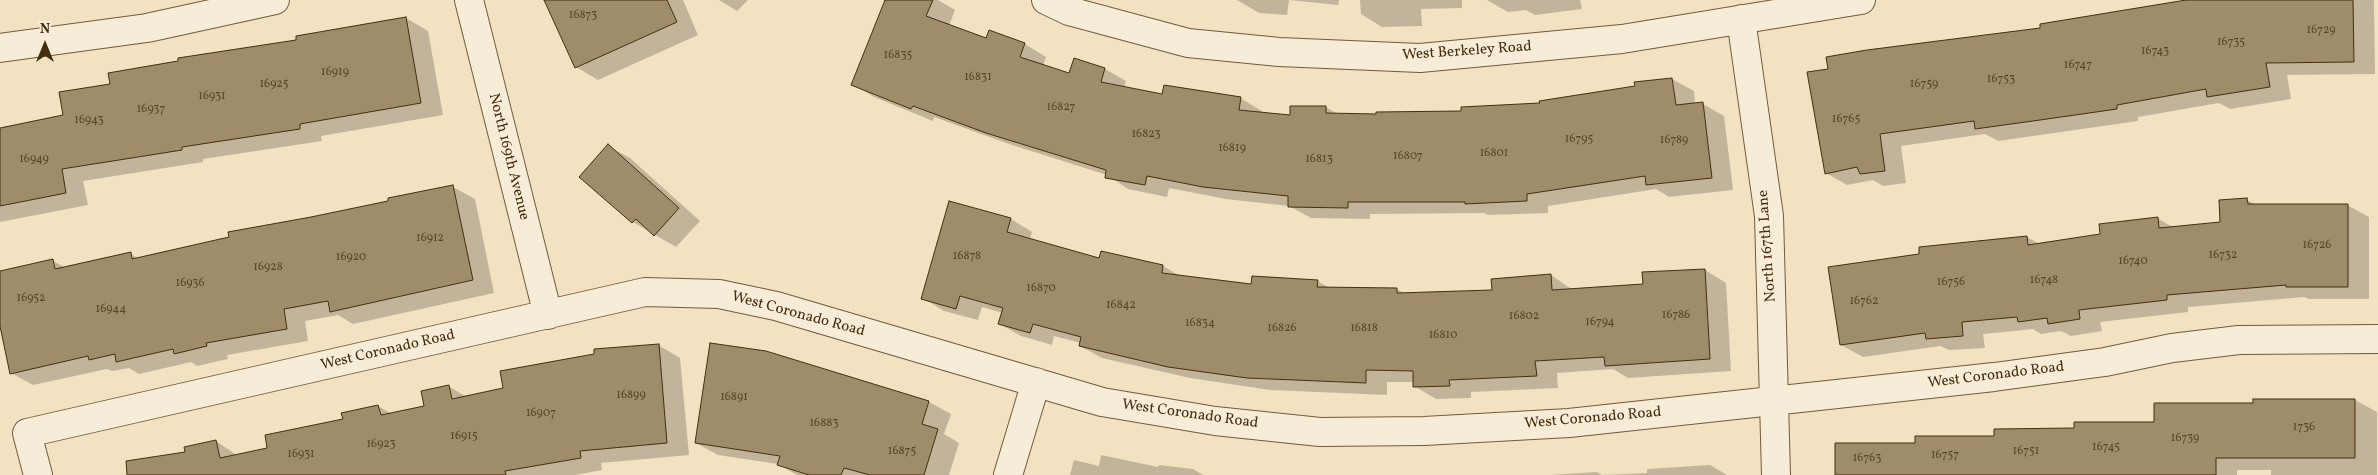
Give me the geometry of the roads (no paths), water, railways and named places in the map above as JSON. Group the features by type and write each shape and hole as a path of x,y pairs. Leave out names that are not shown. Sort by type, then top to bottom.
{"street":[{"path":"0,48 147,28 275,0"},
{"name":"North 169th Avenue","path":"469,0 548,315"},
{"name":"West Berkeley Road","path":"1046,0 1069,11 1188,43 1279,52 1420,58 1622,39 1861,0"},
{"name":"North 167th Lane","path":"1741,19 1769,216 1776,401 1776,475"},
{"name":"West Coronado Road","path":"38,475 27,433 645,292 719,294 776,306 1102,402 1215,421 1320,432 1424,431 1569,423 1776,401 2105,362 2172,348 2239,340 2378,339"},
{"path":"1008,475 1036,382"}]}
